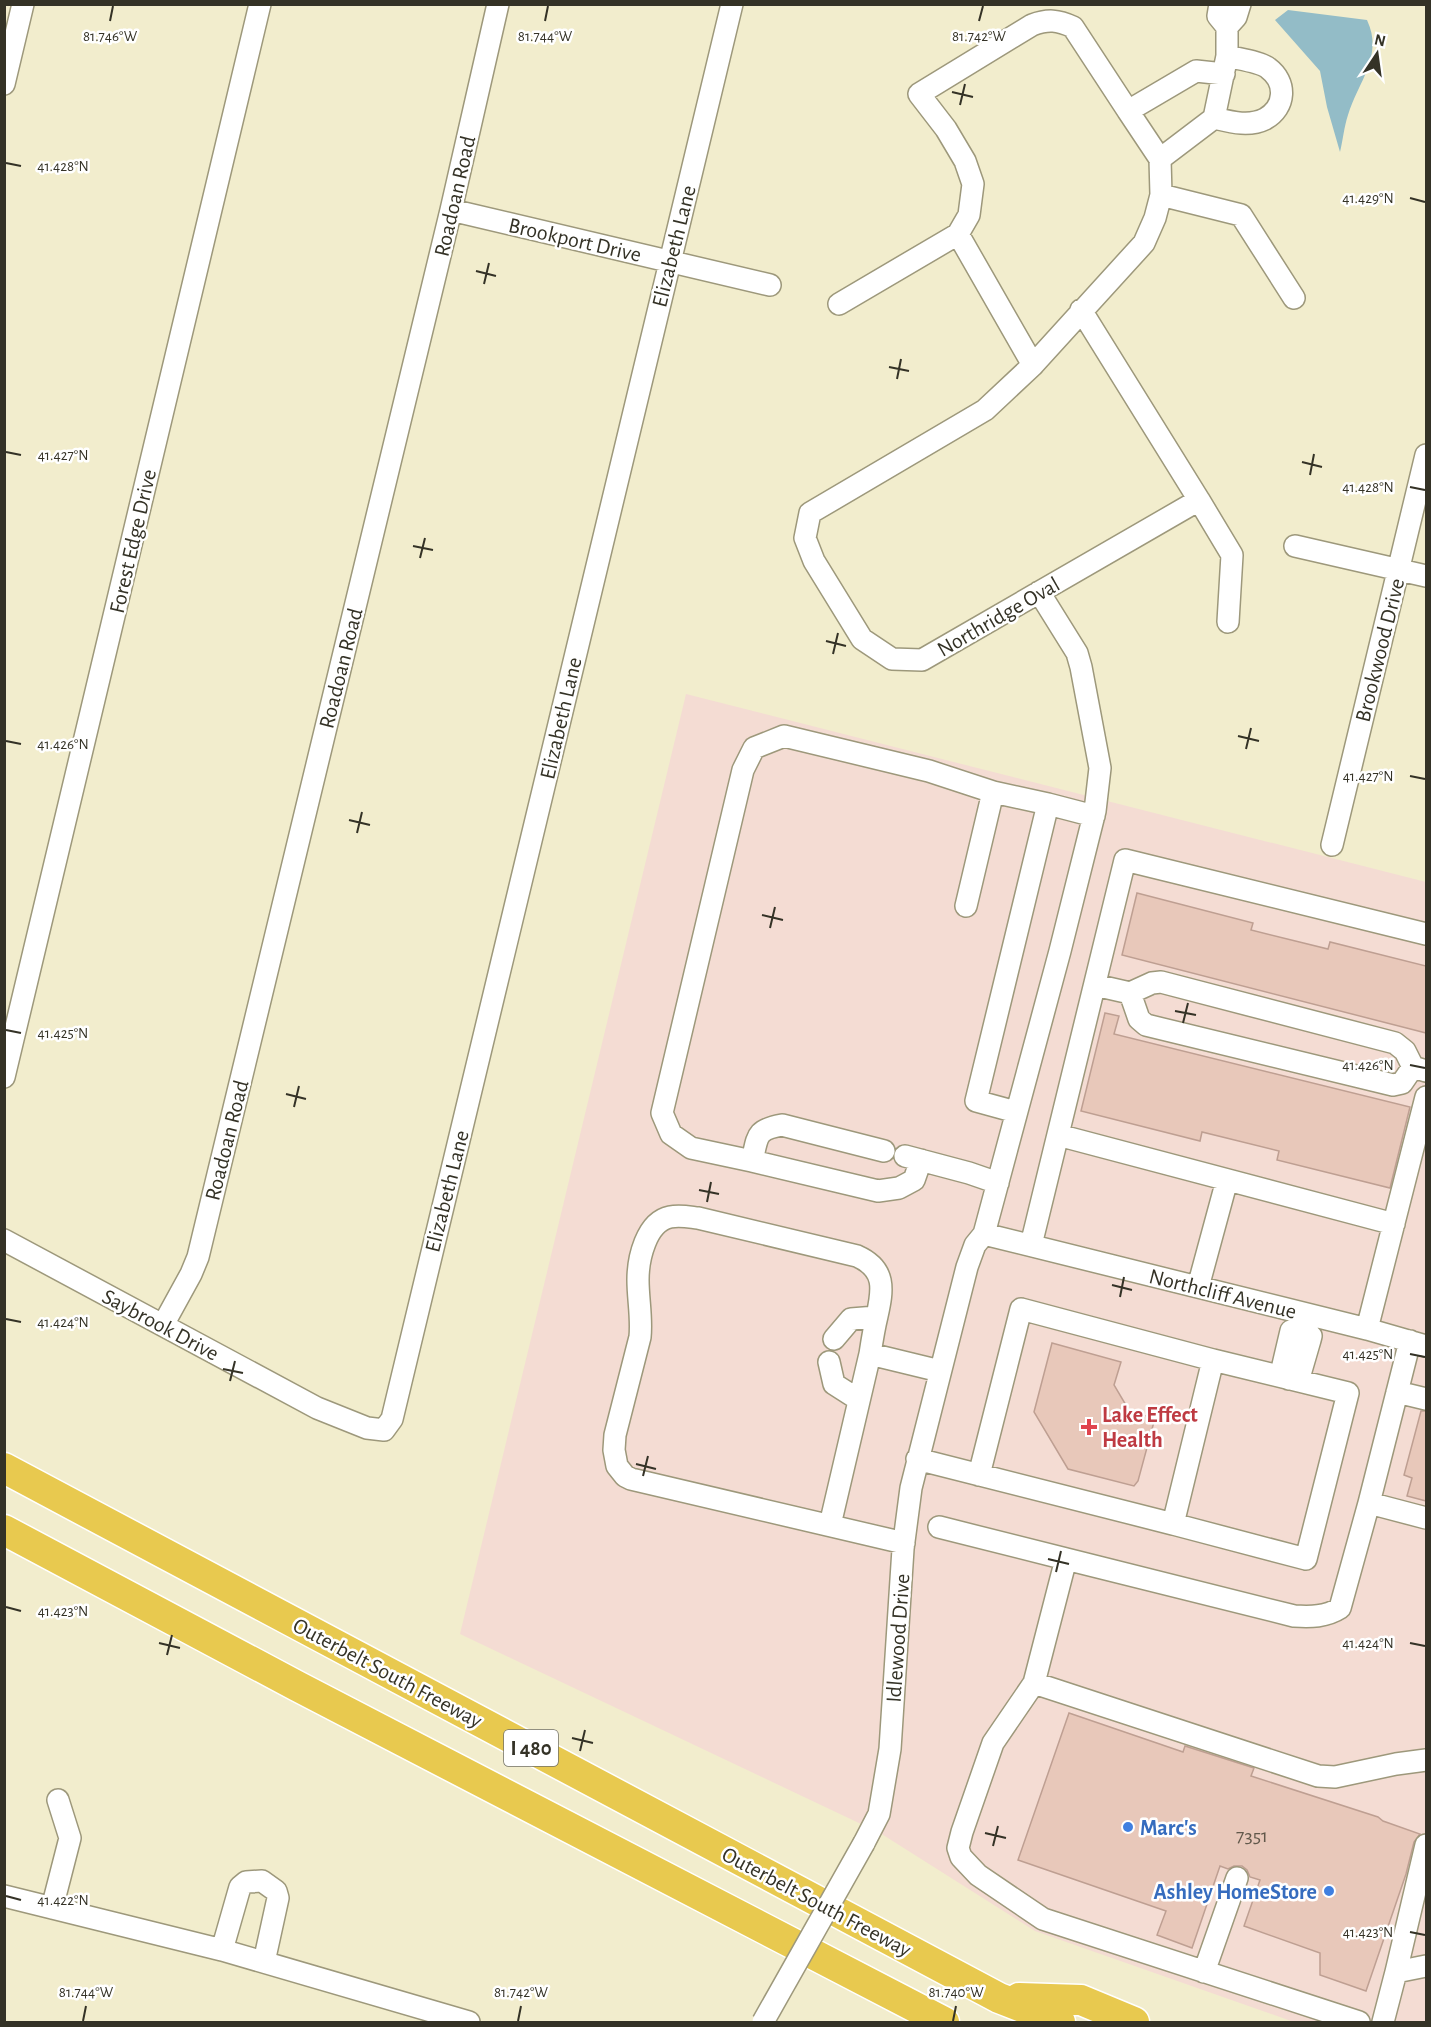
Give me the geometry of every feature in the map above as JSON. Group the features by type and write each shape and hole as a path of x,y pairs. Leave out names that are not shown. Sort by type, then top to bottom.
{"highway":[{"name":"Outerbelt South Freeway","path":"4,1468 999,1998 1060,2022"},
{"name":"I 480","path":"4,1530 297,1686 944,2022"},
{"path":"999,1998 1080,2000 1134,2022"}],"street":[{"path":"4,84 23,4"},
{"name":"Forest Edge Drive","path":"4,1077 260,4"},
{"name":"Roadoan Road","path":"163,1325 198,1257 451,210 498,4"},
{"name":"Elizabeth Lane","path":"384,1430 392,1419 732,4"},
{"path":"839,303 958,234 969,215 973,184 960,153 946,129 919,94 1032,25 1047,12 1073,27 1160,159 1214,118 1226,65 1219,13 1236,17 1240,4"},
{"path":"1128,111 1196,71 1226,65 1267,66 1277,77 1283,90 1279,105 1265,119 1240,124 1214,118"},
{"name":"Northridge Oval","path":"1160,159 1161,195 1155,218 1144,243 1033,365 985,410 810,513 805,538 814,561 862,639 892,659 922,660 1199,500"},
{"path":"1161,195 1241,215 1294,298"},
{"name":"Brookport Drive","path":"451,210 770,285"},
{"path":"958,234 1033,365"},
{"path":"1081,310 1232,555 1228,621"},
{"name":"Brookwood Drive","path":"1332,845 1426,455"},
{"path":"1295,546 1426,576"},
{"name":"Idlewood Drive","path":"763,2022 879,1814 890,1749 904,1543 917,1459 972,1251 984,1234 1094,816 1100,768 1081,667 1077,652 1039,592"},
{"path":"998,1183 913,1158 914,1180 899,1188 878,1191 691,1148 671,1134 662,1113 743,770 754,748 784,736 929,771 993,792 1094,816"},
{"path":"966,906 993,792"},
{"path":"1016,1112 976,1101 1048,804"},
{"path":"1031,1245 1125,860 1426,934"},
{"path":"1095,985 1130,993 1152,982 1161,982 1395,1043 1420,1069 1402,1083 1393,1085 1146,1025 1139,1019 1130,993"},
{"path":"1367,1329 1426,1097"},
{"path":"752,1161 757,1138 766,1128 782,1125 884,1151"},
{"path":"1058,1136 1394,1224"},
{"path":"1198,1287 1227,1180"},
{"path":"830,1526 870,1354 882,1289 880,1278 866,1260 857,1256 681,1216 668,1217 658,1223 644,1244 638,1280 640,1337 615,1436 615,1459 620,1471 631,1479 830,1526 904,1543"},
{"name":"Northcliff Avenue","path":"984,1234 1198,1287 1304,1321 1367,1329 1418,1344"},
{"name":"Saybrook Drive","path":"4,1240 316,1408 367,1428 384,1430"},
{"path":"917,1459 979,1475 1173,1524 1306,1559 1348,1393 1021,1309 979,1475"},
{"path":"834,1339 851,1319 876,1317"},
{"path":"1288,1379 1283,1365 1291,1331 1304,1321"},
{"path":"939,1527 1291,1616 1321,1616 1333,1612 1340,1608 1397,1392 1418,1344"},
{"path":"870,1354 940,1371"},
{"path":"1173,1524 1213,1360"},
{"path":"829,1362 834,1384 859,1400"},
{"path":"1397,1392 1426,1399"},
{"path":"1369,1503 1426,1518"},
{"path":"1066,1559 1034,1683 993,1743 962,1832 958,1848 961,1857 978,1875 1043,1919 1359,2022"},
{"path":"1034,1683 1318,1776 1335,1777 1426,1760"},
{"path":"52,1908 70,1838 58,1800"},
{"path":"1383,2022 1426,1845"},
{"path":"1204,1972 1237,1878"},
{"path":"222,1950 240,1887 246,1882 262,1881 276,1891 278,1898 264,1962"},
{"path":"4,1896 222,1950 469,2022"},
{"path":"1396,1972 1426,1966"}],"shaded area":[{"path":"686,694 1426,882 1426,2022 1294,2022 1035,1931 880,1833 460,1634"}],"water":[{"path":"1288,10 1367,20 1373,45 1371,57 1345,124 1340,152 1327,107 1320,71 1275,20"}],"building":[{"path":"1137,893 1253,923 1251,930 1328,949 1330,942 1426,966 1426,1033 1122,955"},
{"path":"1105,1013 1119,1016 1114,1034 1410,1107 1390,1188 1277,1160 1279,1151 1202,1132 1200,1141 1081,1111"},
{"path":"1052,1343 1121,1362 1114,1385 1130,1412 1155,1418 1138,1481 1134,1486 1068,1469 1034,1412"},
{"path":"1421,1411 1426,1411 1426,1501 1407,1496 1412,1478 1404,1475"},
{"path":"1069,1713 1183,1752 1185,1746 1254,1768 1251,1776 1378,1817 1383,1821 1420,1834 1414,1842 1406,1874 1366,1991 1320,1975 1320,1953 1244,1926 1260,1880 1250,1877 1242,1866 1228,1869 1220,1866 1192,1948 1157,1935 1166,1911 1018,1860"}],"place":[{"name":"Lake Effect Health","path":"1089,1427"},
{"name":"Marc's","path":"1128,1827"},
{"name":"Ashley HomeStore","path":"1329,1891"}]}
